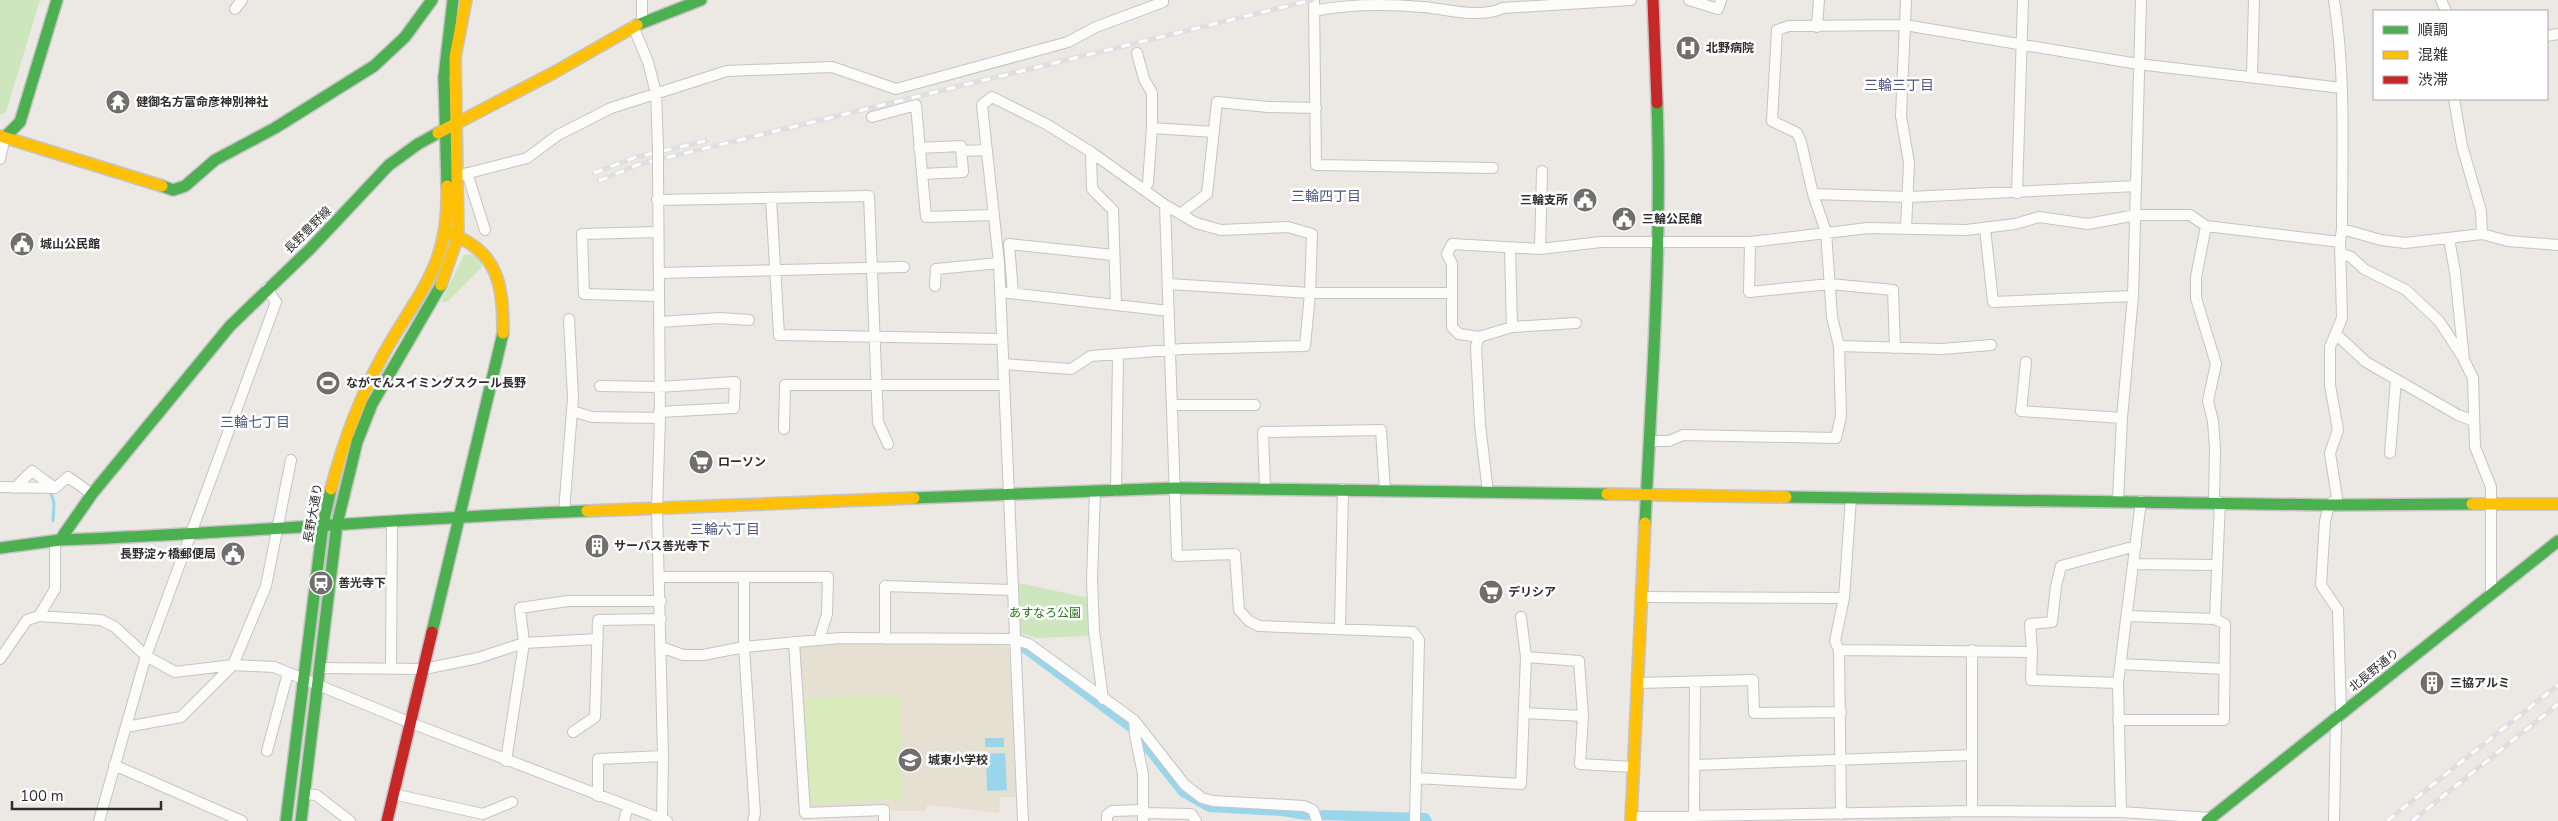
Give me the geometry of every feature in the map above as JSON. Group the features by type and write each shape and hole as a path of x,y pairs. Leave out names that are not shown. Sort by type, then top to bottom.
{"street":[{"path":"0,159 3,136 20,122 57,0"},
{"path":"235,9 242,0"},
{"path":"3,136 173,190 185,186 215,160 275,128 374,66 405,37 432,0"},
{"name":"長野大通り","path":"286,821 323,524 342,449 360,398 438,261 446,233 443,72 447,28 453,0"},
{"name":"長野大通り","path":"301,821 306,794 337,524 357,442 372,404 441,285 458,236 462,175 456,125 455,56 466,0"},
{"path":"0,659 27,620 39,616 101,620 115,627 146,656 175,672 233,665 274,667 506,761 664,820 661,601 657,509 660,415 658,148 656,93 638,24 642,0"},
{"name":"長野豊野線","path":"58,540 92,494 230,326 310,248 389,165 418,144 555,72 638,24 701,0"},
{"path":"485,230 462,175 527,158 575,125 611,108 727,71 826,67 896,89 1068,42 1096,27 1164,2 1163,0"},
{"path":"1314,0 1316,165 1493,168"},
{"path":"1314,11 1338,6 1421,7 1489,14 1514,4 1631,0"},
{"path":"1653,0 1660,183 1659,242 1643,597 1632,767 1631,819 1694,816 1705,818 1972,811 2121,812 2209,819"},
{"path":"1689,0 1718,9 1721,0"},
{"path":"1817,27 1819,0"},
{"path":"1906,0 1901,116 1909,163 1909,197 1906,228"},
{"path":"2017,193 2024,0"},
{"path":"2118,500 2122,418 2133,296 2141,0"},
{"path":"2252,76 2254,0"},
{"path":"2334,0 2339,30 2342,88 2342,229 2340,242 2342,318 2330,347 2330,385 2338,430 2330,453 2337,498 2329,505 2324,521 2321,585 2338,610 2339,717 2334,821"},
{"path":"1649,441 1669,441 1683,435 1836,438 1841,416 1839,346 1832,317 1826,232 1813,194 1801,142 1797,133 1772,121 1777,30 1789,26 1905,26 2138,64 2342,88"},
{"path":"1137,53 1144,79 1152,93 1152,128 1148,183 1144,190"},
{"path":"1004,364 1072,369 1090,356 1171,352 1183,349 1304,346 1310,293 1312,234 1288,227 1221,230 1196,223 1165,205 1091,152 1046,124 992,97 982,105 999,263 1023,821"},
{"path":"2454,100 2462,146 2480,211 2482,234"},
{"path":"1180,214 1208,194 1217,102 1268,107 1316,108"},
{"path":"872,117 916,105 926,217 994,214"},
{"path":"1152,128 1214,132"},
{"path":"919,148 961,146 962,150 963,172 922,174"},
{"path":"962,150 986,150"},
{"path":"1091,152 1092,190 1113,210 1116,304"},
{"path":"1540,249 1542,171"},
{"path":"1813,194 1909,197 2136,186"},
{"path":"657,200 869,196 875,384 878,422 888,444"},
{"path":"772,198 779,335 1002,339"},
{"path":"1165,205 1177,556 1235,554 1239,610 1248,621 1259,626 1340,627 1413,632 1419,640 1415,818"},
{"path":"1576,323 1512,327 1479,337 1459,334 1452,327 1452,264 1447,254 1452,244 1540,249 1600,242 1750,242 1826,232 1906,228 1966,230 2015,224 2039,217 2088,224 2136,215 2190,215 2206,226 2340,242"},
{"path":"2206,226 2196,277 2196,298 2216,364 2208,402 2213,421 2217,502 2215,619"},
{"path":"1985,228 1993,302 2133,296"},
{"path":"2342,229 2381,240 2404,243 2482,234 2508,241 2558,245"},
{"path":"658,232 582,234 584,294 658,296"},
{"path":"387,821 461,518 503,335 503,308 490,260 482,248 458,236 446,233"},
{"path":"2449,239 2455,272 2464,360"},
{"path":"1750,242 1749,292 1830,284 1893,290 1895,348"},
{"path":"1013,293 1009,244 1113,255"},
{"path":"1510,248 1512,327"},
{"path":"2340,253 2351,257 2364,269 2406,290 2439,321 2473,378 2475,448 2492,487 2491,594"},
{"path":"935,286 936,270 999,263"},
{"path":"659,273 904,267"},
{"path":"1169,284 1310,293 1452,293"},
{"path":"99,821 146,656 276,302 267,288"},
{"path":"1000,292 1169,311"},
{"path":"659,322 720,318 749,320"},
{"path":"564,512 572,410 569,319"},
{"path":"2336,334 2366,362 2458,416 2474,421"},
{"path":"1479,337 1476,347 1480,425 1488,492"},
{"path":"1839,346 1942,349 1991,344"},
{"path":"1116,490 1118,355"},
{"path":"2026,362 2020,410 2122,418"},
{"path":"2390,453 2396,380"},
{"path":"572,410 592,417 660,415 734,408 735,382 659,387 600,386"},
{"path":"784,428 785,385 1004,386"},
{"path":"1173,405 1254,405"},
{"path":"1265,488 1263,432 1381,430 1384,490"},
{"path":"126,727 180,717 233,665 266,586 291,460"},
{"path":"15,488 32,471 55,488"},
{"path":"1,487 55,488 68,477 92,494"},
{"path":"0,548 58,540 190,535 323,524 564,512 1176,488 1343,489 1647,497 2118,500 2329,505 2492,506 2558,504"},
{"path":"1340,627 1343,489"},
{"path":"1095,491 1092,588 1094,631 1103,699"},
{"path":"1841,814 1839,650 1835,641 1844,598 1851,498"},
{"path":"2121,812 2118,683 2141,501"},
{"path":"390,669 392,522"},
{"path":"39,616 54,588 58,540"},
{"name":"北長野通り","path":"2209,819 2558,541"},
{"path":"2118,683 2031,680 2030,624 2052,622 2060,566 2136,546"},
{"path":"2134,564 2216,565"},
{"path":"659,577 828,577 827,614 819,640"},
{"path":"744,577 744,647 755,814 753,821"},
{"path":"885,639 885,586 1012,590"},
{"path":"1643,597 1844,598"},
{"path":"506,761 524,643 520,608 568,601 661,601"},
{"path":"2118,720 2224,720 2226,669 2224,624 2215,619 2127,616"},
{"path":"1416,778 1521,784 1526,657 1521,617"},
{"path":"573,732 595,717 598,620 661,619"},
{"path":"320,668 424,669 478,658 524,643 598,639"},
{"path":"661,647 683,655 703,655 744,647 819,640 1014,639 1030,644 1103,699 1135,727 1185,785 1202,798 1212,801 1304,806 1313,810 1316,821"},
{"path":"794,642 805,813 884,810 884,821"},
{"path":"1839,650 2032,652"},
{"path":"1972,650 1972,811"},
{"path":"1526,657 1579,662 1583,716 1580,764 1632,767"},
{"path":"2121,664 2226,669"},
{"path":"267,751 288,672"},
{"path":"1638,683 1754,680 1754,713 1841,712"},
{"path":"1694,816 1695,682"},
{"path":"1524,713 1583,716"},
{"path":"1135,727 1143,774 1144,815"},
{"path":"1695,765 1972,754"},
{"path":"598,796 598,759 663,756"},
{"path":"114,765 242,821"},
{"path":"306,794 316,795 350,821"},
{"path":"393,794 483,814 512,802"},
{"path":"624,821 628,806"},
{"path":"1107,821 1107,815 1112,811 1144,815 1191,814 1196,821"}],"shaded area":[{"name":"城東小学校","path":"844,642 1004,643 1009,648 1017,797 1000,797 999,813 927,805 926,811 890,811 890,806 809,809 799,646"},
{"path":"1951,816 1951,821 1709,819 1849,818"}],"green space":[{"path":"0,0 40,0 6,112 0,115"},
{"path":"471,254 483,261 481,268 447,302 441,302 464,255"},
{"name":"あすなろ公園","path":"1018,583 1089,598 1090,636 1035,638 1021,633"},
{"path":"900,695 902,799 807,804 805,698"}],"water":[{"path":"985,738 1004,738 1004,747 985,747"},
{"path":"1005,753 1007,790 987,791 986,754"}],"waterway":[{"path":"48,492 51,493 54,503 53,521"},
{"path":"1022,646 1132,728 1183,792 1209,807 1282,811 1307,815"},
{"path":"1323,815 1425,818 1427,821"}],"railway":[{"path":"599,181 637,165 1312,0"},
{"path":"594,173 633,158 705,141"},
{"path":"2387,821 2558,685"},
{"path":"2412,821 2558,704"}],"traffic: fast":[{"path":"5,137 20,122 57,0"},
{"path":"162,186 173,190 185,186 215,160 275,128 374,66 405,37 432,0"},
{"path":"447,186 444,77 453,0"},
{"path":"637,25 701,0"},
{"path":"1645,523 1657,260 1657,103"},
{"path":"0,548 60,540 92,494 230,326 310,249 389,165 418,144 438,133"},
{"path":"301,821 337,524 357,442 372,404 441,285"},
{"path":"432,632 503,333"},
{"path":"914,498 1176,488 1607,494"},
{"path":"286,821 323,524 331,489"},
{"path":"1786,497 2329,505 2472,504"},
{"path":"60,540 587,511"},
{"path":"2207,821 2558,541"}],"traffic: slow":[{"path":"441,285 458,236 455,57 466,0"},
{"path":"438,133 555,72 637,25"},
{"path":"0,136 162,186"},
{"path":"331,489 346,438 366,389 395,334 429,278 437,259 447,214 447,186"},
{"path":"451,234 467,241 489,261 495,273 502,300 503,333"},
{"path":"1607,494 1786,497"},
{"path":"587,511 914,498"},
{"path":"2472,504 2558,504"},
{"path":"1631,821 1645,523"}],"traffic: jam":[{"path":"1653,0 1657,103"},
{"path":"387,821 432,632"}],"place":[{"name":"北野病院","path":"1688,48"},
{"name":"健御名方富命彦神別神社","path":"118,102"},
{"name":"三輪支所","path":"1585,200"},
{"name":"三輪公民館","path":"1624,219"},
{"name":"城山公民館","path":"22,244"},
{"name":"ながでんスイミングスクール長野","path":"328,383"},
{"name":"ローソン","path":"701,462"},
{"name":"サーパス善光寺下","path":"597,546"},
{"name":"長野淀ヶ橋郵便局","path":"233,554"},
{"name":"善光寺下","path":"321,583"},
{"name":"デリシア","path":"1491,592"},
{"name":"三協アルミ","path":"2432,683"},
{"name":"城東小学校","path":"910,760"}],"district":[{"name":"三輪三丁目","path":"1899,85"},
{"name":"三輪四丁目","path":"1326,196"},
{"name":"三輪七丁目","path":"255,422"},
{"name":"三輪六丁目","path":"725,529"}]}
